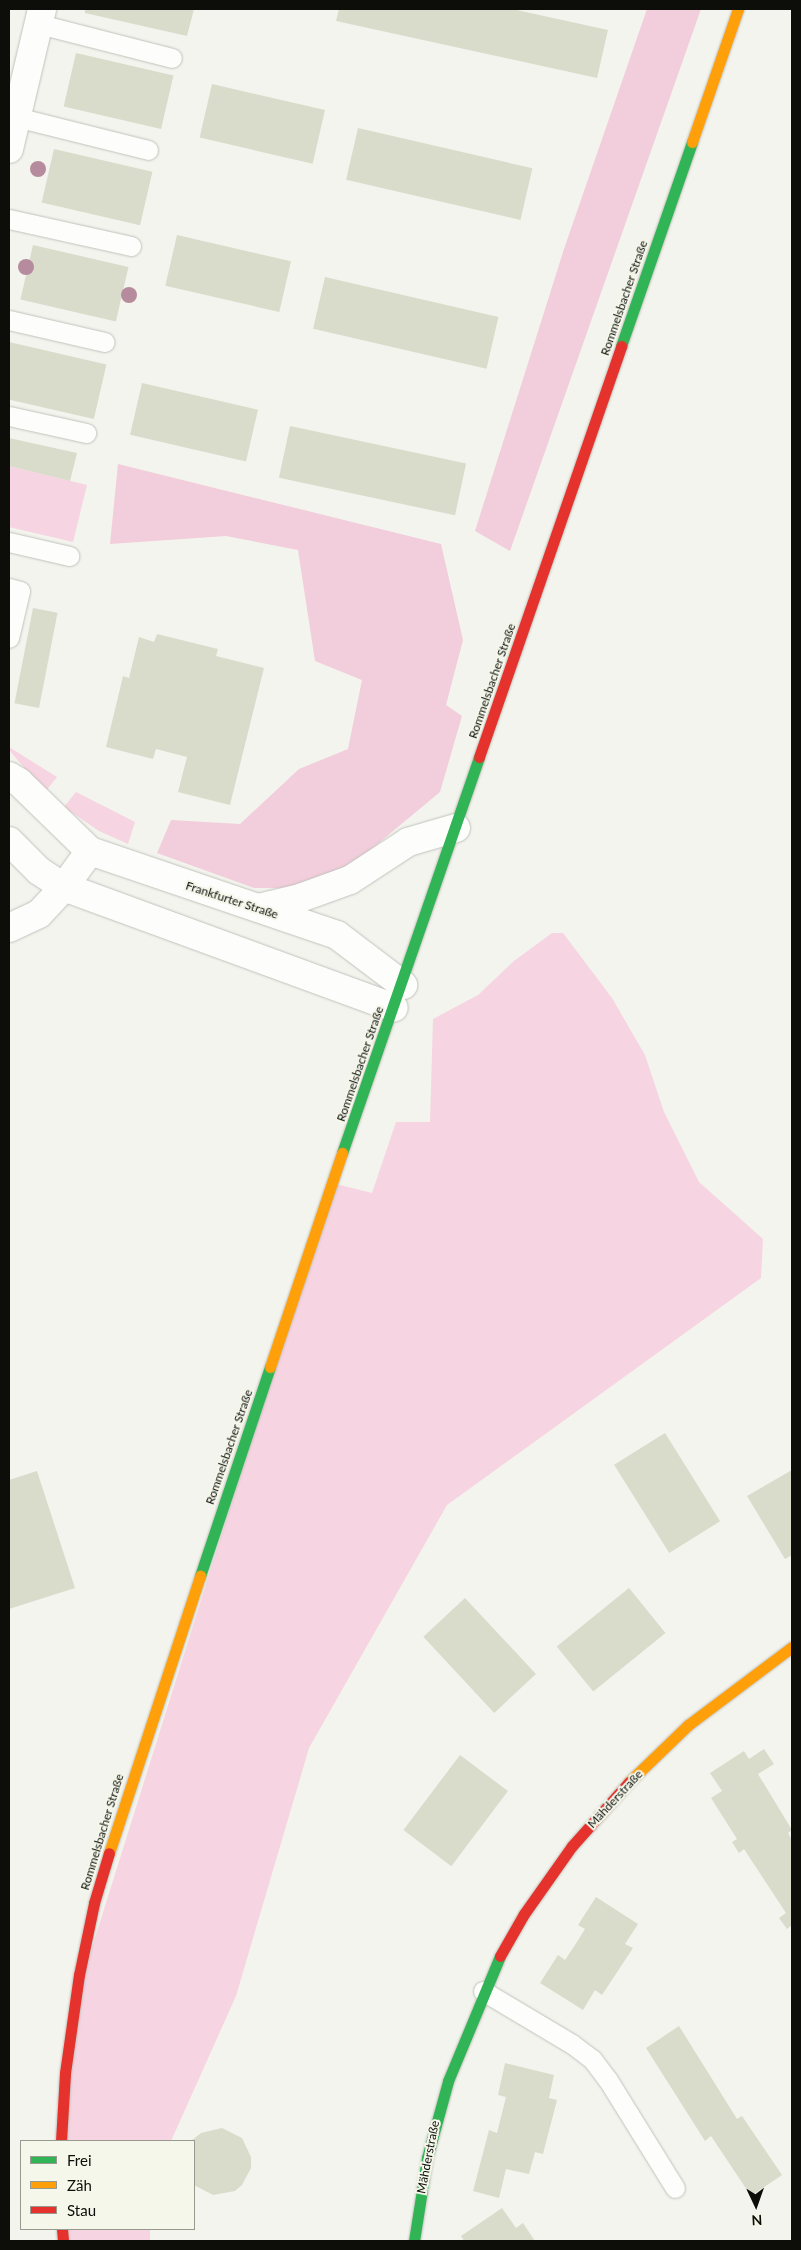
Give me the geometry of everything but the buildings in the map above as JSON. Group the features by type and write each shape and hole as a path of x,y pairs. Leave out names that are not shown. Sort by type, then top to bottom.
{"main road":[{"name":"Rommelsbacher Straße","path":"61,2140 73,2008 94,1903 208,1552 738,9"},
{"name":"Mähderstraße","path":"414,2241 438,2113 483,1991 524,1914 592,1822 688,1725 792,1647"}],"street":[{"path":"9,149 16,117 17,69 41,17"},
{"path":"9,776 19,782 90,851 64,887 39,914 9,928"},
{"path":"258,908 300,898 350,880 408,842 456,828"},
{"path":"9,841 39,871 64,887 398,996"},
{"name":"Frankfurter Straße","path":"90,851 337,935 398,996"}],"lane":[{"path":"41,17 172,58"},
{"path":"16,117 148,150"},
{"path":"9,219 131,246"},
{"path":"9,320 104,342"},
{"path":"9,416 86,433"},
{"path":"9,542 69,556"},
{"path":"9,588 20,591 9,638"},
{"path":"483,1991 572,2044 592,2060 608,2080 676,2188"}],"shaded area":[{"path":"647,9 701,9 510,551 475,531 564,249"},
{"path":"118,464 441,544 463,640 446,705 462,716 440,792 345,871 300,888 254,888 157,853 171,820 240,824 299,769 348,749 362,680 315,661 298,550 226,536 110,544"},
{"path":"9,466 87,485 73,542 9,527"},
{"path":"9,747 57,777 45,792 9,750"},
{"path":"76,792 135,822 128,844 99,831 64,807"},
{"path":"552,933 563,933 612,998 645,1055 664,1112 699,1182 763,1239 761,1278 447,1505 309,1748 236,1996 171,2140 61,2140 73,2008 332,1183 372,1193 396,1122 430,1122 433,1019 478,995 514,961"},
{"path":"62,2230 150,2230 150,2241 62,2241"}],"traffic: fast":[{"path":"621,346 692,142"},
{"path":"342,1153 479,757"},
{"path":"200,1576 270,1367"},
{"path":"414,2241 427,2158 448,2081 500,1956"}],"traffic: slow":[{"path":"692,142 738,9"},
{"path":"270,1367 342,1153"},
{"path":"109,1853 200,1576"},
{"path":"629,1782 688,1725 792,1647"}],"traffic: jam":[{"path":"479,757 621,346"},
{"path":"500,1956 524,1914 572,1846 629,1782"},
{"path":"61,2140 65,2073 79,1975 94,1903 109,1853"},
{"path":"62,2230 63,2241"}]}
